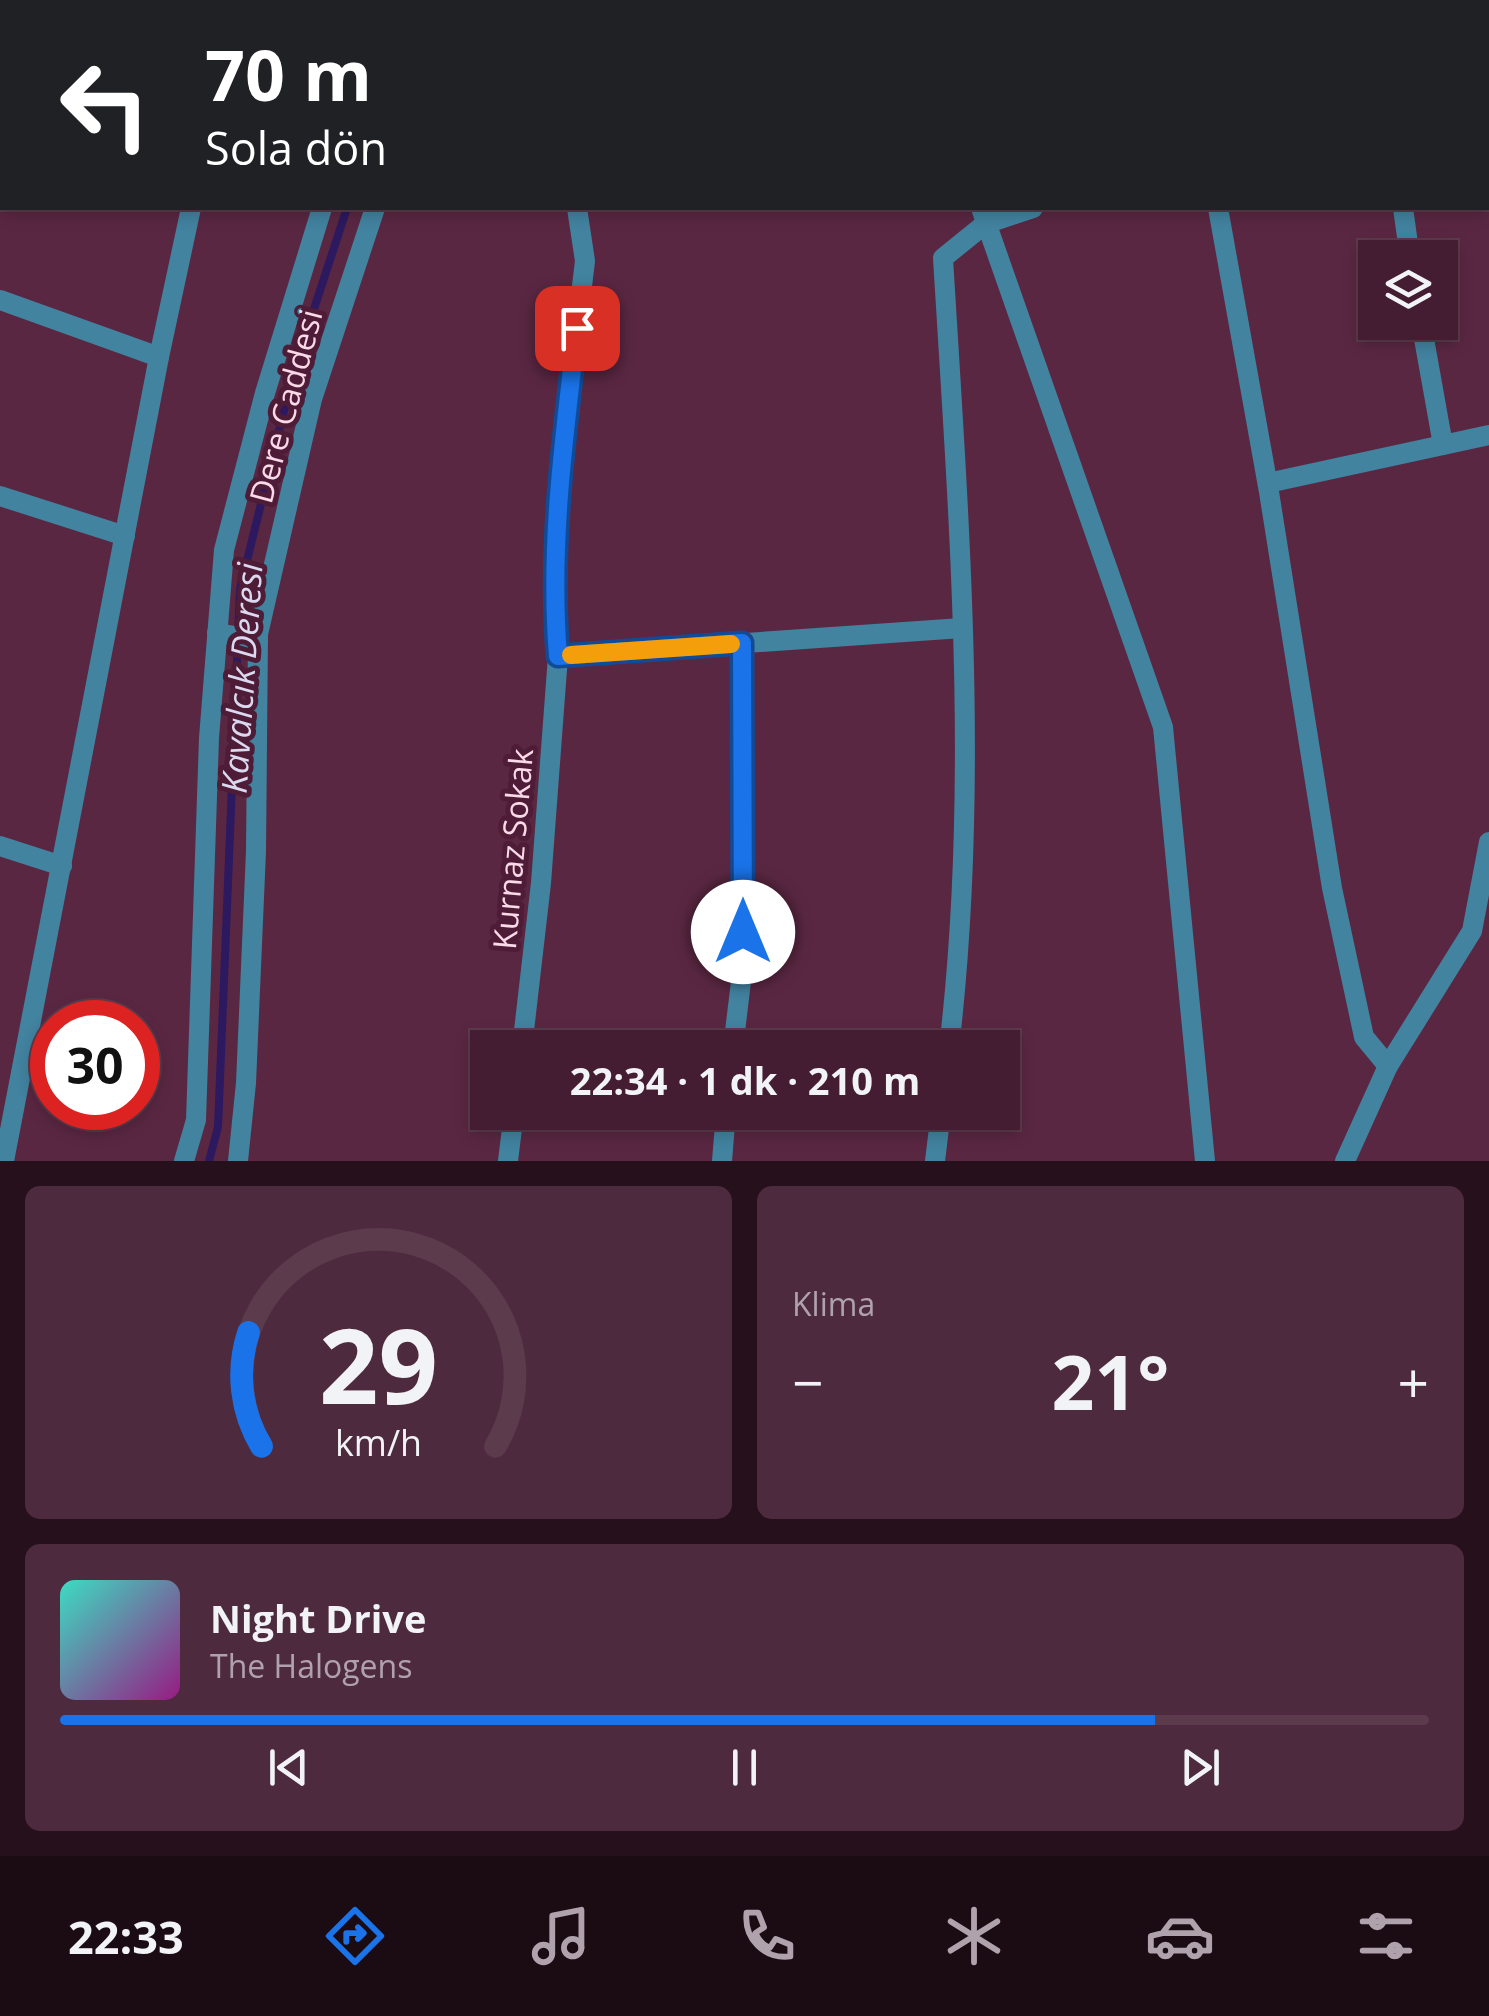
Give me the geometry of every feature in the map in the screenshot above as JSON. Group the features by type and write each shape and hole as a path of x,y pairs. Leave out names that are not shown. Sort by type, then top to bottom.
{"street":[{"path":"4,1161 159,357 192,210"},
{"name":"Dere Caddesi","path":"184,1161 196,1120 209,738 224,550 321,210"},
{"name":"Dere Caddesi","path":"238,1161 246,1083 258,640 312,399 374,210"},
{"name":"Kurnaz Sokak","path":"524,1030 542,883 558,656 553,590 561,460 585,261 576,210"},
{"path":"950,1030 966,842 962,628 943,258 983,216 1021,210"},
{"path":"1218,210 1268,484 1332,888 1364,1037 1388,1066"},
{"path":"1402,210 1407,240"},
{"path":"983,216 1164,727 1205,1161"},
{"path":"0,300 159,357"},
{"path":"1424,340 1443,445"},
{"path":"1268,484 1489,435"},
{"path":"0,496 125,536"},
{"path":"558,656 962,628"},
{"path":"218,633 258,640"},
{"path":"736,1030 743,965 742,643"},
{"path":"1344,1161 1388,1066 1480,926 1489,842"},
{"path":"0,846 62,866"},
{"path":"508,1161 512,1130"},
{"path":"722,1161 725,1130"},
{"path":"935,1161 939,1130"}],"waterway":[{"name":"Kavalcık Deresi","path":"209,1161 218,1127 240,589 294,370 346,210"}],"slow traffic":[{"path":"571,655 731,644"}],"route":[{"path":"577,328 561,460 553,590 558,656 742,643 743,932"}]}
